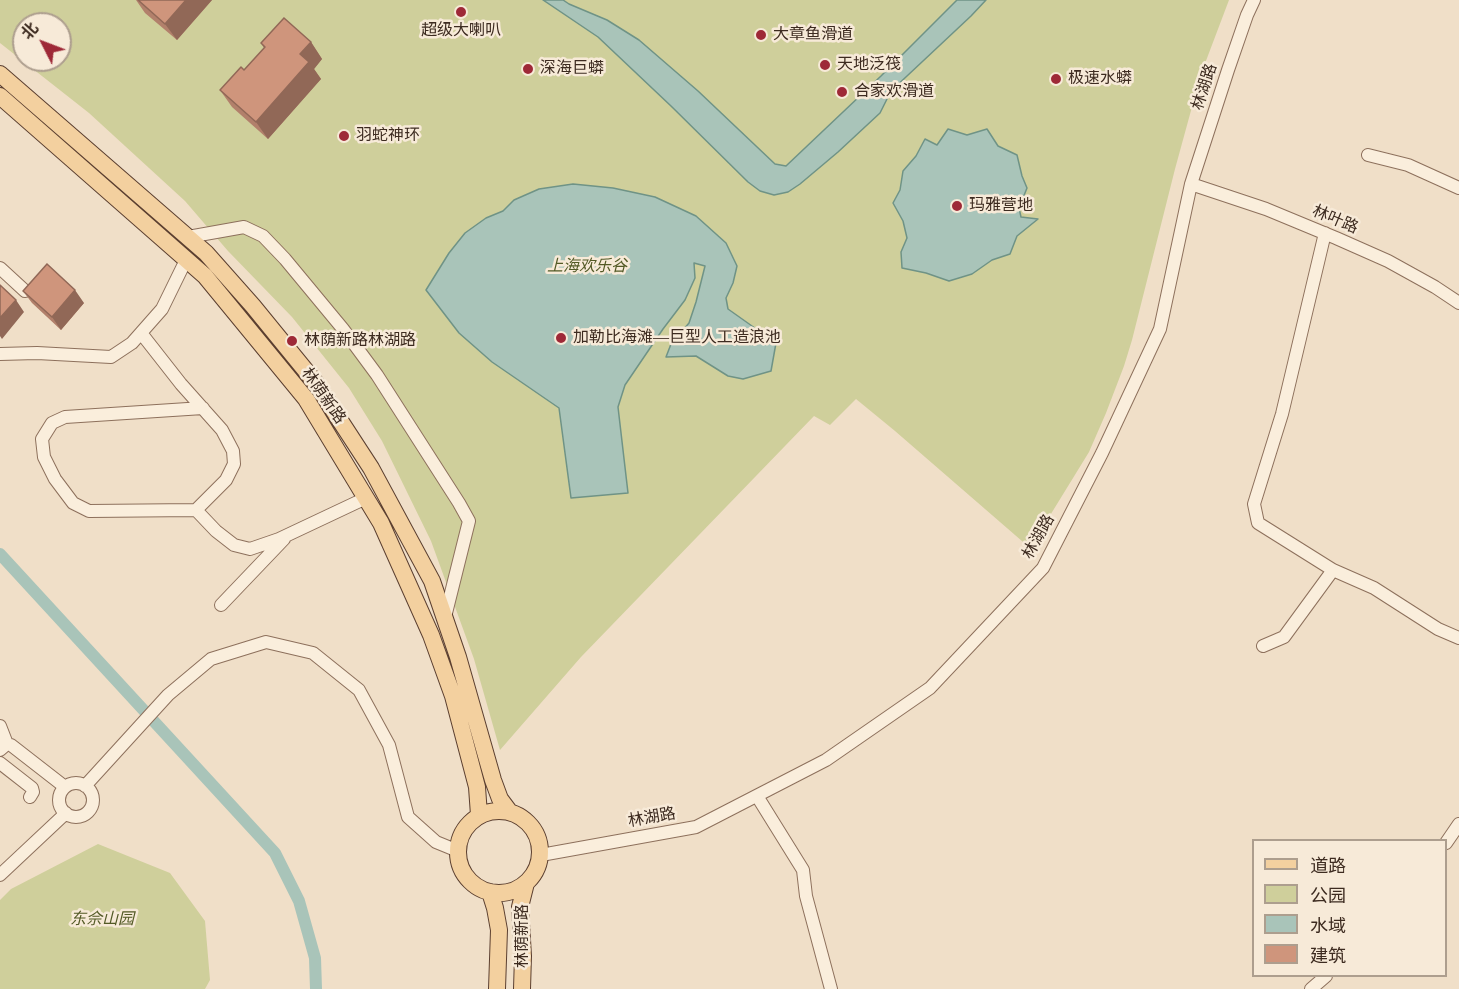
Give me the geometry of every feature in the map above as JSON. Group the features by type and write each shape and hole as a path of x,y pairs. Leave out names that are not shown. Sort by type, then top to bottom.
{"main road":[{"name":"林荫新路","path":"0,74 206,253 315,382 371,468 432,581 458,657 493,780 500,799 508,811"},
{"name":"林荫新路","path":"0,96 205,276 306,399 381,523 427,625 450,686 477,787 479,815"},
{"path":"490,892 468,880 461,868 458,855 459,842 464,829 479,815 500,810 513,812 525,819 535,829 540,842 541,855"},
{"name":"林荫新路","path":"497,989 499,930 490,892 506,893 526,884 537,869 541,855"},
{"name":"林荫新路","path":"522,989 523,956 520,907 526,884"}],"street":[{"name":"林湖路","path":"541,855 696,827 826,760 930,688 1043,568 1102,453 1160,329 1191,184 1228,70 1254,0"},
{"path":"1368,155 1408,165 1459,188"},
{"name":"林叶路","path":"1191,184 1266,209 1389,261 1459,303"},
{"path":"188,237 244,227 264,236 377,375 469,521 444,618"},
{"path":"1325,233 1282,414 1254,504 1258,523 1332,570 1374,588 1438,629 1459,638"},
{"path":"2,351 111,357 132,342 162,309 186,260"},
{"path":"0,268 25,291"},
{"path":"141,333 181,384 203,408 222,430 234,451 234,464 226,480 196,510 89,512 73,503 55,479 44,457 42,439 52,423 65,417 203,408"},
{"path":"196,510 216,531 234,545 250,549 288,535 366,498"},
{"path":"220,605 288,535"},
{"path":"1263,646 1284,636 1332,570"},
{"path":"85,786 168,695 211,659 266,642 313,653 359,690 389,745 408,817 436,842 458,851"},
{"path":"0,726 3,747 11,745 65,787"},
{"path":"0,763 32,788 33,792 30,797"},
{"path":"76,783 85,786 92,794 90,809 82,816 71,816 66,813 60,803 61,792 65,787 76,783"},
{"path":"757,796 803,870 806,896 831,989"},
{"path":"0,875 66,813"},
{"path":"1447,842 1459,824"},
{"path":"1311,989 1324,977"}],"green space":[{"name":"上海欢乐谷","path":"0,0 1229,0 1201,74 1124,366 1089,452 1030,548 856,399 830,425 814,416 581,657 500,750 474,659 431,541 382,441 349,388 292,317 228,251 185,201 89,113 37,72 72,72 72,12 12,12 12,52 0,43"},
{"name":"东佘山园","path":"98,844 170,873 205,921 210,980 205,989 0,989 0,900 11,889"}],"water":[{"path":"543,0 563,0 607,20 639,40 698,91 775,164 786,166 957,0 986,0 891,91 880,113 838,152 800,184 788,192 774,195 760,191 748,182 598,37"},
{"name":"玛雅营地","path":"948,129 967,135 987,129 998,146 1017,155 1027,188 1019,208 1021,217 1038,219 1017,236 1010,254 992,260 972,274 949,281 902,268 901,252 907,238 903,221 893,203 900,190 903,171 916,156 925,139 937,145"},
{"name":"加勒比海滩—巨型人工造浪池","path":"573,184 613,188 655,197 696,216 726,243 737,266 726,298 728,309 776,343 771,371 743,379 728,376 696,356 666,357 671,344 689,323 696,302 705,266 694,263 695,278 685,300 625,385 618,407 628,493 571,498 559,408 492,362 459,333 426,290 449,253 465,233 486,218 503,211 514,200 539,189"}],"building":[{"path":"138,0 186,0 165,24"},
{"path":"284,18 311,42 300,54 309,62 256,122 220,90 241,67 244,70 265,47 261,43"},
{"path":"47,264 75,290 52,317 23,291"},
{"path":"0,285 16,300 0,318"}],"waterway":[{"path":"0,554 275,853 299,901 315,958 316,989"}],"place":[{"name":"超级大喇叭","path":"461,12"},
{"name":"大章鱼滑道","path":"761,35"},
{"name":"天地泛筏","path":"825,65"},
{"name":"深海巨蟒","path":"528,69"},
{"name":"极速水蟒","path":"1056,79"},
{"name":"合家欢滑道","path":"842,92"},
{"name":"羽蛇神环","path":"344,136"},
{"name":"玛雅营地","path":"957,206"},
{"name":"加勒比海滩—巨型人工造浪池","path":"561,338"},
{"name":"林荫新路林湖路","path":"292,341"}]}
